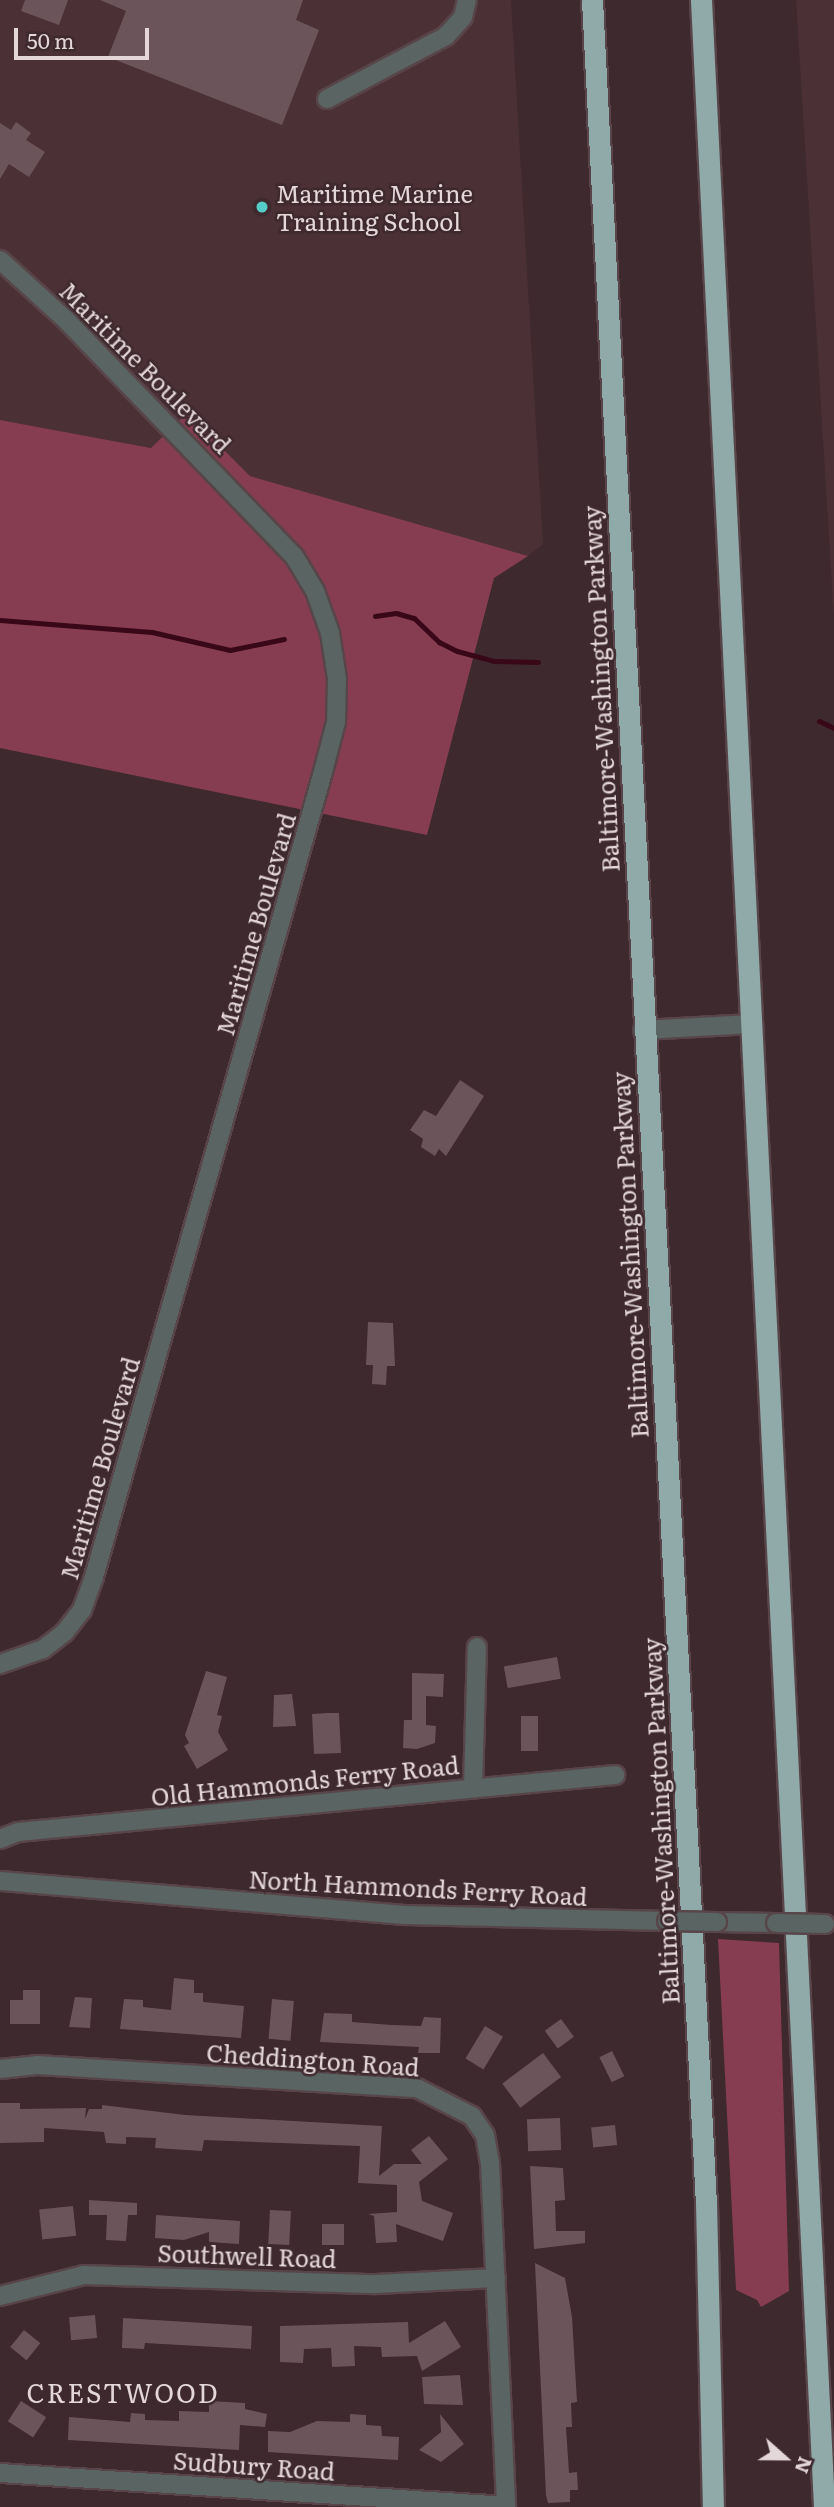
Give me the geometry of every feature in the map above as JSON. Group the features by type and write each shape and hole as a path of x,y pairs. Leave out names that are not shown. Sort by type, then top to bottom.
{"highway":[{"name":"Baltimore-Washington Parkway","path":"592,0 643,1030 706,2202 711,2507"},
{"path":"701,0 824,2507"},
{"path":"821,2461 832,2507"}],"street":[{"path":"327,99 446,36 463,17 467,0"},
{"name":"Maritime Boulevard","path":"0,260 66,320 294,556 314,591 330,633 337,679 336,722 323,772 94,1577 82,1610 65,1632 43,1649 0,1664"},
{"path":"643,1030 752,1024"},
{"path":"473,1788 477,1647"},
{"name":"Old Hammonds Ferry Road","path":"0,1839 18,1832 615,1776"},
{"name":"North Hammonds Ferry Road","path":"0,1881 405,1915 830,1924"},
{"name":"Cheddington Road","path":"0,2069 37,2065 417,2088 434,2093 472,2116 485,2135 496,2278 506,2506"},
{"name":"Southwell Road","path":"0,2296 84,2275 376,2284 496,2278"},
{"name":"Sudbury Road","path":"0,2473 506,2506"}],"shaded area":[{"name":"Maritime Marine Training School","path":"0,0 511,0 543,544 528,556 250,476 187,413 152,448 0,420"},
{"path":"796,0 834,0 834,618"},
{"path":"187,413 250,476 528,556 494,578 427,835 0,748 0,420 151,448"},
{"path":"718,1939 779,1943 789,2291 761,2307 757,2300 736,2290"}],"building":[{"path":"25,0 68,0 59,25 21,11"},
{"path":"100,0 303,0 296,20 319,30 282,125 108,57 126,11"},
{"path":"16,122 31,133 26,140 45,152 29,177 9,164 0,179 0,123 11,130"},
{"path":"460,1080 484,1096 446,1156 439,1149 435,1156 421,1147 423,1139 410,1130 424,1110 436,1116"},
{"path":"368,1322 393,1323 395,1366 387,1366 386,1385 372,1384 373,1365 366,1365"},
{"path":"557,1657 561,1679 508,1688 504,1666"},
{"path":"206,1671 227,1677 217,1715 222,1716 218,1732 228,1750 197,1769 184,1746 189,1743 185,1735"},
{"path":"412,1673 444,1674 443,1697 426,1696 426,1725 436,1726 435,1743 417,1749 403,1748 404,1720 412,1720"},
{"path":"292,1694 296,1726 273,1727 274,1695"},
{"path":"339,1713 341,1753 314,1754 312,1714"},
{"path":"521,1716 538,1716 538,1751 521,1751"},
{"path":"174,1978 194,1980 194,1993 203,1993 203,2002 244,2006 241,2038 120,2029 124,1999 143,2000 143,2007 171,2010"},
{"path":"23,1990 40,1990 40,2024 10,2024 10,2000 23,2000"},
{"path":"75,1997 92,1998 90,2028 69,2027"},
{"path":"272,1999 294,2001 290,2041 269,2039"},
{"path":"324,2013 352,2014 352,2022 392,2025 421,2026 424,2017 441,2018 440,2053 418,2053 419,2047 320,2042"},
{"path":"561,2019 574,2037 558,2049 545,2031"},
{"path":"485,2026 503,2037 483,2069 465,2059"},
{"path":"612,2051 624,2076 612,2082 599,2057"},
{"path":"543,2053 561,2077 520,2108 502,2084"},
{"path":"0,2103 20,2103 20,2109 86,2108 85,2119 89,2109 102,2109 102,2105 185,2115 382,2126 379,2176 394,2164 422,2164 411,2150 429,2136 448,2159 419,2182 422,2201 453,2213 443,2241 396,2224 397,2242 376,2243 374,2216 368,2214 397,2212 397,2185 358,2183 360,2146 204,2140 202,2151 155,2148 156,2138 126,2137 126,2144 106,2143 104,2132 44,2128 44,2142 0,2143"},
{"path":"560,2118 561,2150 528,2151 527,2119"},
{"path":"615,2125 617,2145 593,2147 591,2128"},
{"path":"530,2166 563,2168 565,2200 555,2201 556,2231 585,2231 585,2243 534,2249"},
{"path":"89,2200 137,2203 137,2215 128,2215 126,2241 106,2240 107,2215 89,2215"},
{"path":"73,2206 76,2236 42,2239 39,2210"},
{"path":"270,2210 291,2211 289,2245 268,2244"},
{"path":"156,2215 240,2221 239,2244 209,2242 209,2232 184,2240 155,2238"},
{"path":"322,2224 344,2224 344,2245 322,2245"},
{"path":"535,2263 565,2278 572,2317 577,2402 571,2403 572,2427 566,2427 569,2473 577,2472 578,2490 570,2490 570,2502 548,2503 546,2495"},
{"path":"95,2315 97,2338 71,2340 69,2317"},
{"path":"123,2318 252,2326 251,2349 145,2343 144,2349 122,2348"},
{"path":"445,2321 461,2347 422,2371 417,2356 382,2357 381,2347 354,2346 355,2366 332,2367 331,2348 304,2349 303,2363 280,2362 280,2326 408,2322 409,2343"},
{"path":"24,2330 40,2343 26,2360 10,2347"},
{"path":"460,2375 463,2405 424,2404 422,2377"},
{"path":"21,2401 46,2417 33,2437 8,2421"},
{"path":"209,2401 245,2403 245,2409 267,2414 265,2427 240,2425 239,2450 68,2440 69,2417 130,2422 131,2413 145,2414 145,2420 179,2421 179,2411 209,2412"},
{"path":"350,2414 366,2415 366,2425 381,2426 382,2436 399,2437 398,2460 268,2452 268,2431 290,2432 317,2421 350,2422"},
{"path":"440,2414 464,2444 441,2462 419,2450 441,2432"}],"waterway":[{"path":"375,616 396,613 414,618 439,642 457,651 494,661 538,662"},
{"path":"0,620 152,632 230,650 284,639"},
{"path":"819,721 834,728"}],"place":[{"name":"Maritime Marine Training School","path":"262,207"}],"district":[{"name":"CRESTWOOD","path":"123,2392"}]}
